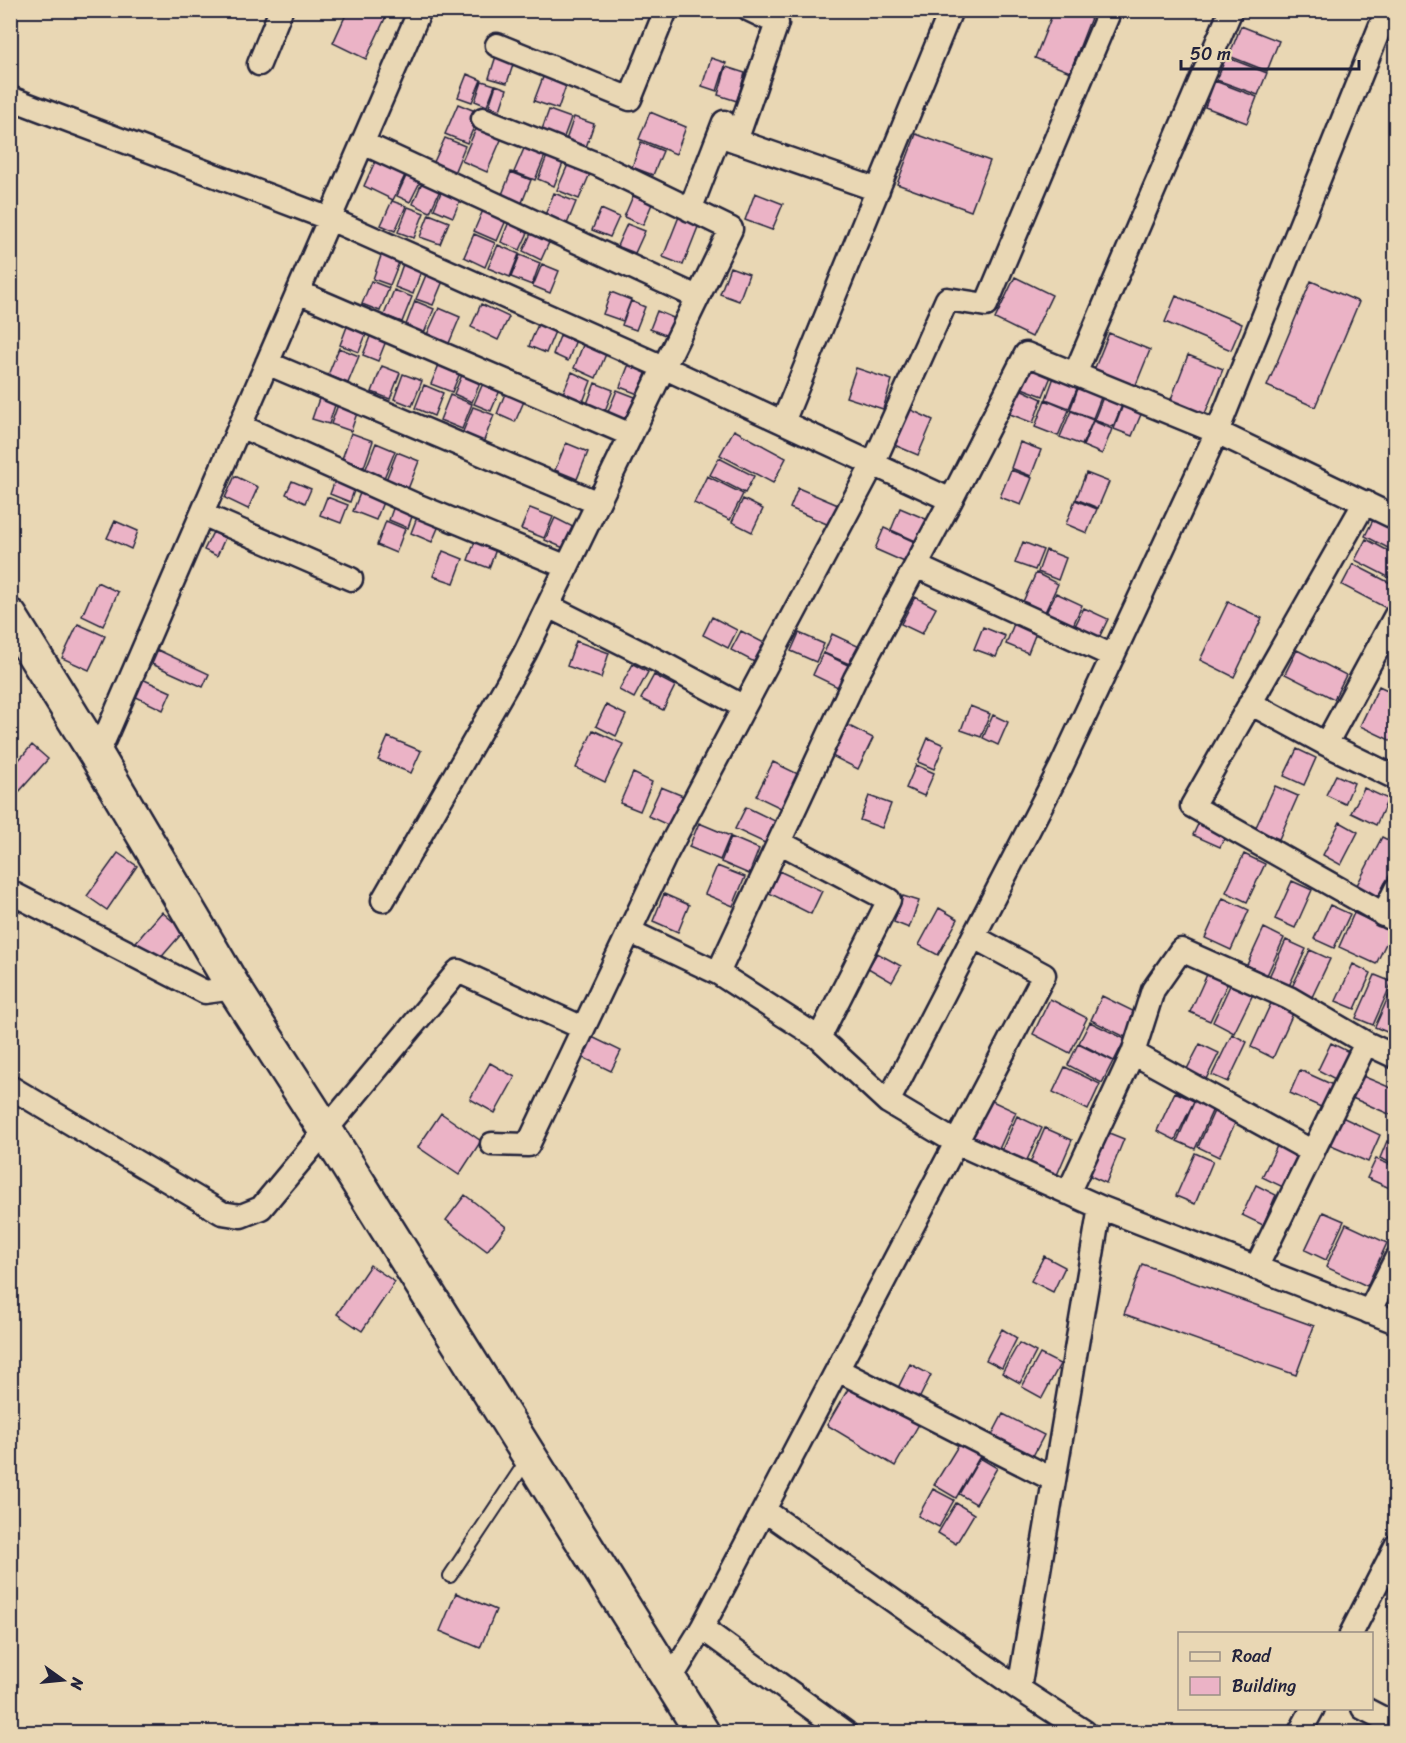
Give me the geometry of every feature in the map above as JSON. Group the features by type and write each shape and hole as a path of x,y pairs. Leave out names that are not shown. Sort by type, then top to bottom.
{"main road":[{"path":"10,616 234,988 702,1732"}],"street":[{"path":"259,64 281,10"},
{"path":"96,756 420,10"},
{"path":"497,45 630,99 666,10"},
{"path":"690,210 777,23 750,10"},
{"path":"783,422 951,10"},
{"path":"492,1144 528,1145 666,854 873,464 947,299 986,305 1110,10"},
{"path":"1075,374 1231,10"},
{"path":"888,1102 1061,767 1217,432 1387,10"},
{"path":"10,98 330,219 663,367 951,500"},
{"path":"383,900 525,653 731,229 598,165 483,119"},
{"path":"726,132 879,190"},
{"path":"363,143 697,297"},
{"path":"298,292 631,435"},
{"path":"718,973 855,679 1026,354 1217,432 1395,518"},
{"path":"267,363 598,503"},
{"path":"240,426 416,505 567,567"},
{"path":"1365,502 1192,806 1389,918 1395,889"},
{"path":"202,514 351,579"},
{"path":"916,566 1113,656"},
{"path":"548,606 744,707"},
{"path":"1326,744 1393,624"},
{"path":"1250,703 1395,778"},
{"path":"779,842 889,900 819,1038"},
{"path":"10,892 205,992 234,988"},
{"path":"629,931 718,973 819,1038 888,1102 957,1143 1100,1208 1395,1322"},
{"path":"670,1680 702,1628 1044,975 974,937"},
{"path":"1068,1193 1133,1053 1153,990 1181,950 1289,998 1366,1043 1395,1057"},
{"path":"10,1087 222,1213 241,1216 261,1208 458,971 583,1028"},
{"path":"1256,1268 1366,1043"},
{"path":"1133,1053 1313,1152"},
{"path":"1019,1689 1100,1208"},
{"path":"1369,1312 1395,1259"},
{"path":"838,1371 1054,1480"},
{"path":"764,1510 1019,1689 1085,1732"},
{"path":"1352,1632 1395,1546"},
{"path":"702,1628 845,1732"},
{"path":"1300,1732 1312,1710"},
{"path":"1367,1710 1395,1725"}],"lane":[{"path":"450,1576 530,1456"}],"building":[{"path":"348,10 389,10 366,59 333,43"},
{"path":"1054,10 1094,10 1070,72 1035,58"},
{"path":"1241,26 1279,41 1267,71 1229,56"},
{"path":"496,56 514,62 507,83 489,78"},
{"path":"1226,57 1267,73 1258,95 1217,80"},
{"path":"711,58 726,63 717,91 702,86"},
{"path":"726,67 745,73 737,101 718,95"},
{"path":"545,72 568,80 558,109 534,101"},
{"path":"467,74 481,80 472,102 458,97"},
{"path":"482,81 495,85 487,106 475,101"},
{"path":"1215,81 1257,97 1247,123 1205,107"},
{"path":"496,85 507,89 500,110 489,106"},
{"path":"458,104 480,113 467,143 445,134"},
{"path":"549,110 571,118 561,145 539,138"},
{"path":"650,112 686,127 676,154 639,139"},
{"path":"574,117 594,124 584,153 564,146"},
{"path":"479,122 504,133 487,172 462,161"},
{"path":"916,134 990,161 971,211 897,184"},
{"path":"445,138 465,146 454,173 433,164"},
{"path":"641,142 663,151 653,175 632,167"},
{"path":"526,144 546,153 535,180 514,172"},
{"path":"549,151 565,158 554,186 538,179"},
{"path":"377,157 407,171 393,200 364,186"},
{"path":"570,160 592,169 579,199 557,190"},
{"path":"408,172 422,178 410,202 397,196"},
{"path":"511,172 531,180 521,205 501,197"},
{"path":"423,180 441,188 430,212 413,204"},
{"path":"442,190 461,198 453,217 434,209"},
{"path":"554,193 576,202 567,224 545,215"},
{"path":"755,193 783,204 772,230 745,220"},
{"path":"633,196 652,204 643,225 624,217"},
{"path":"392,201 406,206 395,231 381,225"},
{"path":"408,207 424,213 414,238 398,232"},
{"path":"484,208 507,218 497,241 474,231"},
{"path":"601,209 619,217 610,237 592,230"},
{"path":"429,214 449,222 440,244 420,237"},
{"path":"680,214 700,222 683,265 663,257"},
{"path":"510,219 530,228 520,250 501,242"},
{"path":"627,224 645,231 635,253 617,246"},
{"path":"533,229 551,238 541,260 523,251"},
{"path":"474,234 495,243 485,267 464,257"},
{"path":"498,245 519,254 510,277 488,268"},
{"path":"382,253 400,260 390,285 373,279"},
{"path":"520,255 540,263 532,285 511,277"},
{"path":"403,264 421,271 413,294 395,287"},
{"path":"542,264 559,271 550,293 533,286"},
{"path":"730,267 749,274 739,301 720,294"},
{"path":"426,275 443,281 433,305 416,299"},
{"path":"1015,277 1052,295 1032,337 995,319"},
{"path":"371,281 389,288 380,311 362,304"},
{"path":"1311,281 1359,302 1315,407 1267,386"},
{"path":"394,290 412,297 402,322 384,315"},
{"path":"611,292 631,300 623,321 603,314"},
{"path":"1176,296 1242,324 1231,350 1165,322"},
{"path":"415,301 434,309 422,338 404,330"},
{"path":"631,301 645,307 636,330 622,325"},
{"path":"481,304 509,317 498,340 471,327"},
{"path":"439,308 460,317 447,348 425,339"},
{"path":"657,311 678,320 670,337 650,329"},
{"path":"539,322 556,329 546,353 529,346"},
{"path":"348,324 367,332 359,352 340,345"},
{"path":"562,331 577,337 568,361 553,354"},
{"path":"1109,333 1150,350 1133,392 1092,375"},
{"path":"371,334 386,341 378,361 363,355"},
{"path":"583,345 606,354 596,378 574,368"},
{"path":"339,348 359,356 348,383 328,375"},
{"path":"1188,355 1223,369 1202,421 1168,407"},
{"path":"441,360 462,368 452,392 431,384"},
{"path":"629,364 647,371 638,394 620,387"},
{"path":"382,366 400,373 390,399 372,392"},
{"path":"1031,366 1052,374 1043,396 1022,388"},
{"path":"856,368 892,380 883,409 846,397"},
{"path":"464,370 482,378 472,402 454,394"},
{"path":"572,372 591,381 583,402 563,393"},
{"path":"403,374 422,381 412,406 394,399"},
{"path":"1054,377 1078,386 1069,408 1046,399"},
{"path":"484,381 501,388 491,411 474,404"},
{"path":"595,383 613,390 603,416 585,409"},
{"path":"424,385 443,393 434,416 415,408"},
{"path":"1079,386 1102,395 1093,418 1070,410"},
{"path":"1020,389 1042,399 1033,423 1010,414"},
{"path":"617,390 635,397 625,424 606,417"},
{"path":"506,391 525,399 515,422 497,414"},
{"path":"321,393 337,399 329,424 312,419"},
{"path":"450,395 472,404 462,429 440,420"},
{"path":"1103,397 1122,405 1113,427 1094,420"},
{"path":"340,399 359,407 351,431 331,424"},
{"path":"1045,400 1069,410 1058,436 1035,427"},
{"path":"1123,405 1142,412 1132,436 1114,429"},
{"path":"473,407 494,415 483,443 462,434"},
{"path":"907,408 933,420 918,455 892,444"},
{"path":"1071,411 1093,420 1082,445 1060,437"},
{"path":"1093,421 1112,429 1102,454 1083,446"},
{"path":"734,430 786,458 773,483 720,455"},
{"path":"351,433 373,441 364,467 342,459"},
{"path":"1020,442 1041,450 1031,476 1011,468"},
{"path":"376,443 395,451 384,478 365,471"},
{"path":"566,443 588,452 577,479 555,470"},
{"path":"397,452 419,461 408,489 386,480"},
{"path":"719,458 754,476 745,493 710,475"},
{"path":"1011,470 1032,478 1021,505 1000,497"},
{"path":"1086,473 1109,482 1098,508 1076,499"},
{"path":"235,476 258,487 248,509 225,498"},
{"path":"707,476 743,494 730,520 694,503"},
{"path":"336,478 356,485 350,502 330,494"},
{"path":"292,481 311,489 305,503 286,494"},
{"path":"362,488 385,497 376,520 353,511"},
{"path":"798,488 838,505 829,525 790,508"},
{"path":"327,497 348,505 341,523 320,515"},
{"path":"743,499 763,509 752,532 732,522"},
{"path":"396,500 415,508 408,528 389,520"},
{"path":"1075,500 1097,509 1087,533 1066,524"},
{"path":"530,508 553,517 544,538 521,529"},
{"path":"900,508 928,520 918,542 891,530"},
{"path":"419,512 441,521 432,542 411,533"},
{"path":"1376,514 1396,524 1396,533 1388,548 1365,536"},
{"path":"555,518 575,528 566,549 545,540"},
{"path":"115,521 138,531 131,549 107,538"},
{"path":"386,521 405,529 396,553 377,545"},
{"path":"884,528 917,543 909,564 875,549"},
{"path":"213,532 225,538 217,556 204,550"},
{"path":"477,536 498,544 489,568 468,560"},
{"path":"1366,539 1396,555 1396,581 1355,560"},
{"path":"1023,542 1043,550 1035,570 1015,563"},
{"path":"1046,550 1066,558 1058,580 1038,572"},
{"path":"443,551 463,559 454,583 433,576"},
{"path":"1353,564 1396,586 1396,594 1388,609 1342,585"},
{"path":"1036,573 1058,584 1044,614 1022,604"},
{"path":"97,582 118,592 103,626 82,616"},
{"path":"1056,593 1082,605 1071,630 1044,617"},
{"path":"915,597 936,608 922,634 901,624"},
{"path":"1228,602 1262,618 1234,677 1200,660"},
{"path":"1084,608 1108,619 1096,644 1072,632"},
{"path":"1017,616 1039,625 1028,653 1006,644"},
{"path":"712,617 737,630 728,648 703,635"},
{"path":"78,624 105,636 89,670 62,658"},
{"path":"983,627 1005,636 996,657 974,649"},
{"path":"741,631 770,646 760,665 731,650"},
{"path":"799,633 824,644 816,662 791,651"},
{"path":"832,634 862,648 854,666 824,653"},
{"path":"576,641 609,653 601,678 567,666"},
{"path":"158,650 209,674 203,687 152,664"},
{"path":"1297,650 1346,675 1334,699 1285,674"},
{"path":"823,653 852,667 842,689 813,675"},
{"path":"633,664 648,672 634,698 619,690"},
{"path":"654,675 675,686 663,710 641,699"},
{"path":"140,678 171,692 163,710 132,695"},
{"path":"1379,686 1396,694 1396,743 1360,726"},
{"path":"606,705 626,715 616,736 596,726"},
{"path":"970,706 990,714 981,737 961,730"},
{"path":"993,715 1008,722 998,745 983,738"},
{"path":"847,725 873,738 858,769 832,756"},
{"path":"593,730 623,744 605,782 576,768"},
{"path":"388,737 421,751 411,773 378,760"},
{"path":"928,738 944,745 934,769 918,762"},
{"path":"32,745 48,759 10,802 10,770"},
{"path":"1297,749 1316,758 1304,785 1284,776"},
{"path":"773,762 798,774 781,808 756,796"},
{"path":"916,765 934,773 924,796 906,788"},
{"path":"633,773 652,782 640,811 620,803"},
{"path":"1336,775 1354,783 1345,804 1326,795"},
{"path":"1275,786 1298,796 1279,839 1255,829"},
{"path":"661,787 683,796 670,826 648,816"},
{"path":"1364,788 1388,799 1376,825 1351,813"},
{"path":"869,796 891,804 882,828 860,820"},
{"path":"746,807 775,821 765,843 735,829"},
{"path":"1201,818 1228,831 1220,847 1193,835"},
{"path":"1340,822 1358,832 1341,865 1323,855"},
{"path":"699,823 730,836 720,860 689,847"},
{"path":"731,837 759,849 749,874 721,862"},
{"path":"1382,837 1396,844 1396,863 1376,900 1355,889"},
{"path":"118,853 137,866 107,910 87,896"},
{"path":"1244,854 1265,864 1247,902 1226,892"},
{"path":"717,866 745,877 733,906 705,894"},
{"path":"779,871 822,891 811,914 769,893"},
{"path":"1292,881 1312,890 1295,928 1275,919"},
{"path":"664,894 689,905 678,932 653,921"},
{"path":"903,896 919,901 909,928 894,922"},
{"path":"1223,898 1249,910 1231,950 1205,938"},
{"path":"1330,905 1350,914 1334,948 1314,939"},
{"path":"939,908 958,919 938,955 919,945"},
{"path":"162,912 184,931 158,961 136,942"},
{"path":"1354,913 1392,931 1376,964 1339,947"},
{"path":"1264,928 1284,938 1267,975 1247,965"},
{"path":"1286,940 1306,949 1289,986 1269,977"},
{"path":"1310,950 1330,959 1312,997 1292,987"},
{"path":"877,953 901,966 892,982 868,968"},
{"path":"1353,964 1371,973 1355,1009 1336,1001"},
{"path":"1209,970 1229,980 1210,1021 1190,1012"},
{"path":"1375,975 1392,982 1373,1025 1356,1018"},
{"path":"1233,979 1255,990 1234,1033 1213,1022"},
{"path":"1394,984 1396,985 1396,1031 1394,1035 1375,1027"},
{"path":"1102,996 1139,1014 1127,1038 1091,1020"},
{"path":"1050,999 1087,1018 1070,1053 1033,1034"},
{"path":"1272,1001 1294,1011 1273,1058 1251,1047"},
{"path":"1090,1022 1125,1039 1114,1061 1079,1043"},
{"path":"1232,1034 1247,1042 1228,1082 1212,1075"},
{"path":"592,1037 621,1051 611,1071 582,1057"},
{"path":"1331,1043 1351,1053 1337,1080 1318,1070"},
{"path":"1078,1044 1113,1061 1102,1083 1068,1065"},
{"path":"1200,1044 1219,1053 1205,1081 1186,1071"},
{"path":"490,1063 515,1077 495,1113 470,1099"},
{"path":"1065,1067 1100,1084 1088,1110 1053,1092"},
{"path":"1300,1070 1333,1085 1323,1108 1290,1093"},
{"path":"1360,1075 1396,1090 1396,1117 1350,1097"},
{"path":"1175,1092 1194,1101 1175,1140 1157,1131"},
{"path":"990,1100 1016,1112 999,1149 973,1137"},
{"path":"1195,1100 1213,1109 1195,1149 1177,1141"},
{"path":"1215,1109 1237,1119 1219,1157 1198,1147"},
{"path":"441,1113 481,1141 459,1175 418,1147"},
{"path":"1017,1116 1042,1128 1026,1162 1002,1150"},
{"path":"1342,1117 1380,1135 1368,1162 1329,1145"},
{"path":"1045,1128 1072,1140 1057,1175 1030,1163"},
{"path":"1104,1131 1124,1139 1106,1183 1086,1174"},
{"path":"1387,1141 1396,1145 1396,1165 1380,1158"},
{"path":"1278,1144 1298,1154 1283,1187 1262,1177"},
{"path":"1195,1153 1213,1161 1195,1204 1176,1196"},
{"path":"1376,1159 1396,1167 1396,1182 1392,1189 1367,1178"},
{"path":"1256,1185 1276,1195 1263,1225 1242,1215"},
{"path":"465,1195 506,1227 487,1251 446,1220"},
{"path":"1323,1212 1344,1221 1326,1260 1305,1250"},
{"path":"1346,1224 1387,1243 1367,1286 1326,1267"},
{"path":"1044,1256 1065,1267 1053,1292 1031,1281"},
{"path":"1142,1264 1314,1326 1296,1375 1124,1314"},
{"path":"370,1265 395,1282 362,1331 337,1314"},
{"path":"1002,1329 1017,1338 1002,1368 986,1360"},
{"path":"1019,1343 1036,1352 1020,1383 1002,1373"},
{"path":"1040,1354 1060,1364 1042,1398 1022,1387"},
{"path":"910,1364 931,1375 917,1403 896,1392"},
{"path":"851,1384 919,1424 895,1466 827,1425"},
{"path":"1003,1414 1044,1435 1033,1456 992,1435"},
{"path":"961,1441 982,1453 956,1498 934,1485"},
{"path":"980,1458 997,1468 976,1504 959,1494"},
{"path":"933,1489 954,1500 939,1527 918,1516"},
{"path":"956,1503 974,1514 956,1544 938,1533"},
{"path":"456,1593 496,1610 480,1648 440,1631"}]}
